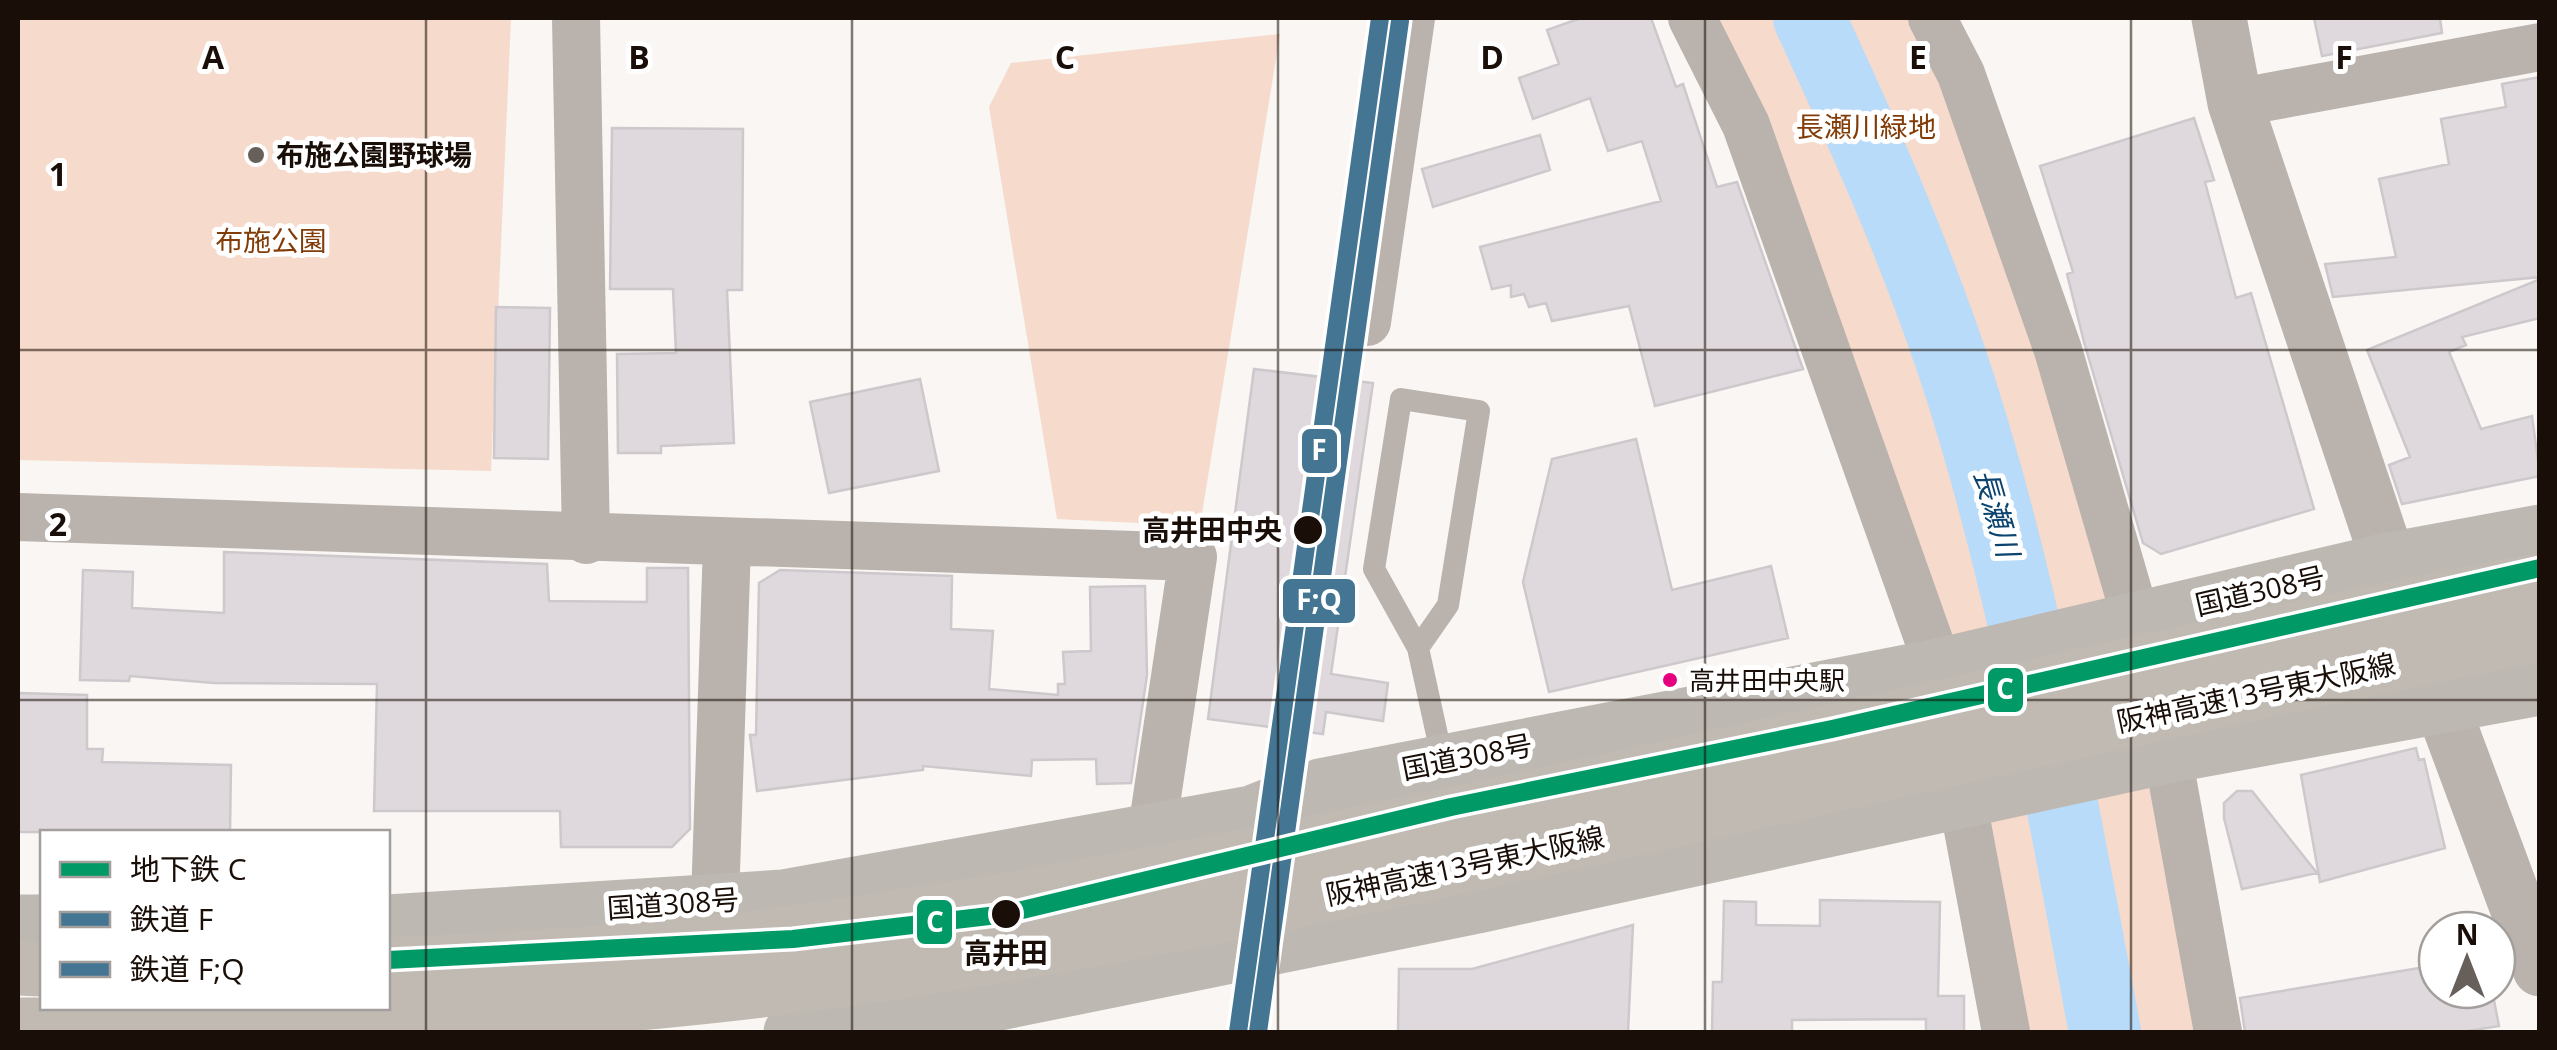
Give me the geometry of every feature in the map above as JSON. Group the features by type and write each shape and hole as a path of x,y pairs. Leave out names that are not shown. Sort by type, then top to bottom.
{"highway":[{"name":"国道308号","path":"390,922 783,897 1251,812 1320,786 1938,666 2388,560 2540,532"},
{"name":"阪神高速13号東大阪線","path":"390,965 564,956 756,937 1126,879 1306,844 2372,612 2540,580"},
{"name":"阪神高速13号東大阪線","path":"18,1025 378,1020 575,1008 760,990 957,963 1316,898 2540,634"},
{"path":"791,1032 930,1025 2168,756 2540,688"}],"street":[{"path":"576,18 586,540"},
{"path":"1367,322 1411,18"},
{"path":"1692,18 1746,125 1938,666"},
{"path":"1932,18 1961,74 2058,350 2136,619"},
{"path":"2219,18 2235,104 2388,560 2540,969"},
{"path":"2235,104 2540,47"},
{"path":"18,517 586,540 1194,557 1152,830"},
{"path":"715,902 727,544"},
{"path":"2168,756 2218,1032"},
{"path":"1964,802 2006,1032"}],"lane":[{"path":"1418,648 1448,606 1479,411 1401,399 1374,569 1418,648 1460,841 1482,905"}],"green space":[{"name":"布施公園","path":"18,18 511,18 491,471 18,460"},
{"name":"長瀬川緑地","path":"1709,18 1919,18 1954,84 2118,623 2201,1032 2019,1032 1986,866"},
{"path":"1280,34 1200,526 1057,519 989,107 1011,63"}],"building":[{"path":"1581,18 1651,18 1676,87 1683,84 1717,187 1737,182 1803,369 1655,406 1629,306 1552,321 1546,303 1529,307 1524,294 1511,297 1511,285 1492,289 1480,247 1661,201 1642,141 1608,151 1590,98 1533,119 1519,78 1559,64 1547,30"},
{"path":"2314,18 2440,18 2442,33 2322,56"},
{"path":"2540,77 2540,277 2333,297 2325,264 2396,257 2379,179 2449,164 2441,119 2506,107 2502,84"},
{"path":"2194,118 2214,180 2205,182 2236,298 2251,293 2314,509 2161,554 2143,543 2084,342 2067,274 2073,272 2040,166"},
{"path":"612,128 743,129 742,290 727,290 734,443 661,446 661,453 618,453 617,354 676,353 673,289 610,289"},
{"path":"1540,135 1550,170 1433,207 1422,169"},
{"path":"2540,279 2540,318 2462,337 2466,345 2449,352 2481,429 2532,416 2540,476 2402,504 2389,465 2410,457 2367,350"},
{"path":"496,307 550,308 548,459 494,458"},
{"path":"1254,369 1373,383 1331,674 1388,683 1383,721 1326,712 1323,734 1208,719"},
{"path":"920,379 939,471 829,493 810,402"},
{"path":"1636,439 1672,590 1771,566 1788,638 1549,692 1523,582 1552,459"},
{"path":"224,552 547,564 549,601 647,602 647,568 688,568 690,829 672,847 561,847 560,811 374,811 377,684 214,683 130,676 129,681 80,680 83,570 133,572 132,608 224,613"},
{"path":"780,570 952,576 951,629 993,631 989,689 1058,695 1058,684 1065,684 1063,652 1091,651 1090,587 1145,586 1147,675 1131,783 1097,784 1096,759 1032,760 1031,776 923,766 923,770 757,791 750,735 756,735 759,583"},
{"path":"18,693 87,695 87,749 103,749 102,762 231,765 230,830 18,832"},
{"path":"2416,748 2419,760 2424,759 2445,848 2320,882 2301,775"},
{"path":"2237,791 2252,791 2317,873 2242,889 2224,818 2224,803"},
{"path":"1820,900 1940,902 1938,996 1964,996 1964,1032 1926,1032 1926,1019 1792,1020 1792,1032 1712,1032 1713,982 1722,982 1724,901 1756,902 1756,925 1820,926"},
{"path":"1633,925 1628,1032 1398,1032 1399,969 1472,969"},
{"path":"2417,968 2417,1010 2496,1010 2499,1026 2462,1032 2245,1032 2240,998"}],"waterway":[{"name":"長瀬川","path":"1809,18 1911,252 1947,347 1986,474 2026,632 2105,1032"}],"metro line":[{"name":"C","path":"390,960 793,939 1006,914 1451,807 1832,729 2540,568"}],"rail line":[{"name":"F","path":"1238,1032 1380,18"},
{"name":"F;Q","path":"1258,1032 1400,21"}],"place":[{"name":"布施公園野球場","path":"256,155"},
{"name":"高井田中央","path":"1308,530"},
{"name":"高井田中央駅","path":"1670,680"},
{"name":"高井田","path":"1006,914"}]}
